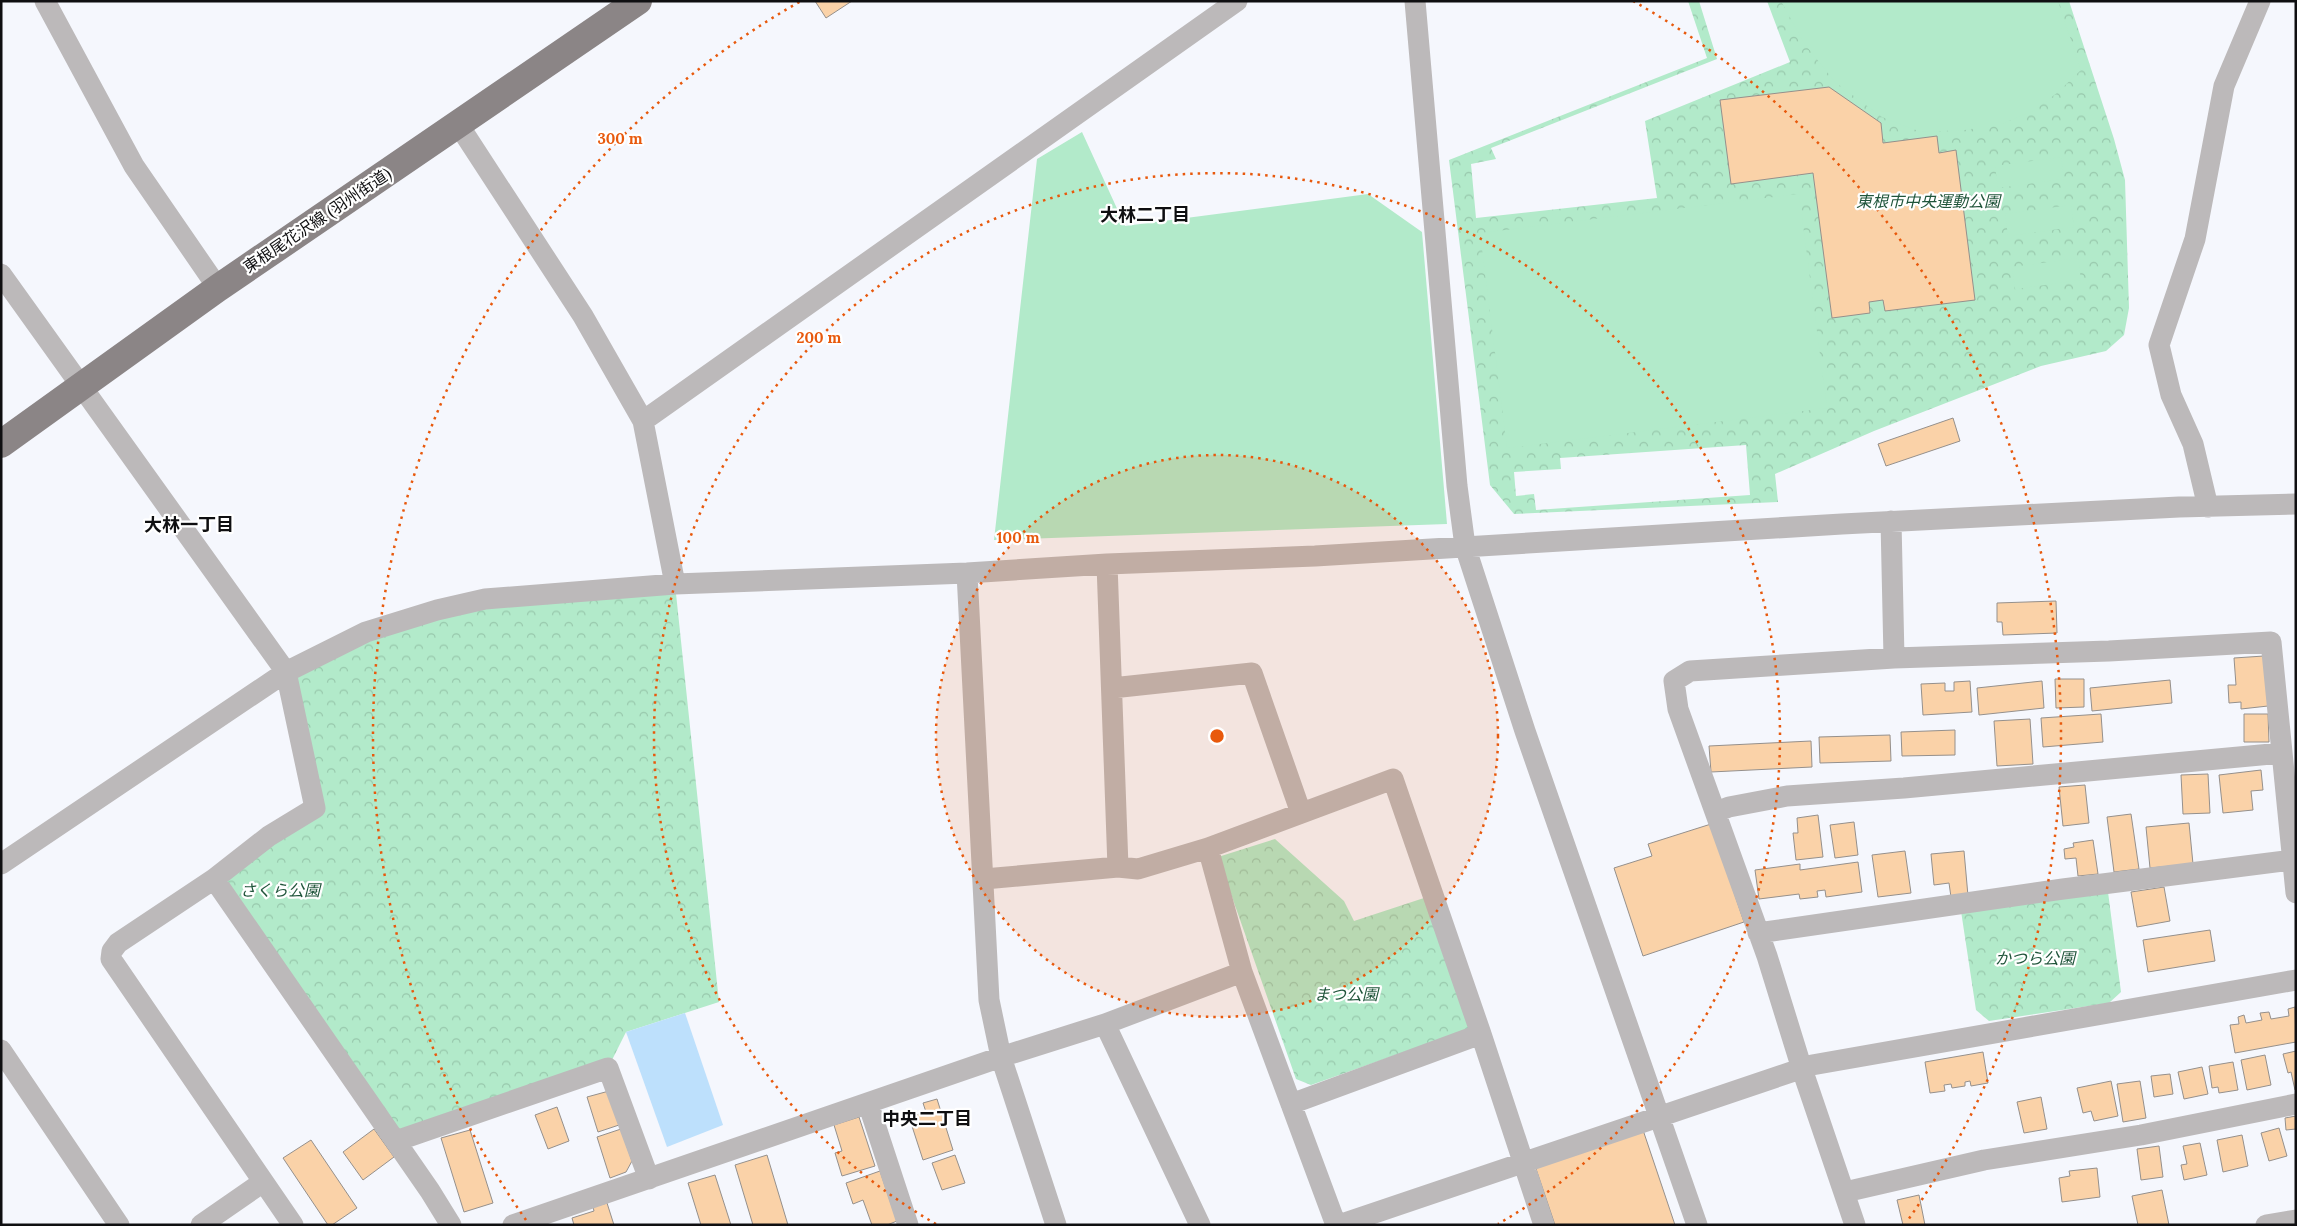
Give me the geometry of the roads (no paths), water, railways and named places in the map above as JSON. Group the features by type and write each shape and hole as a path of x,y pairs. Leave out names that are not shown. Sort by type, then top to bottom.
{"main road":[{"name":"東根尾花沢線 (羽州街道)","path":"1,444 218,288 638,1"}],"street":[{"path":"45,1 134,166 218,288"},
{"path":"643,421 1237,1"},
{"path":"1415,1 1457,486 1465,546 1529,740 1697,1225"},
{"path":"2208,507 2193,444 2171,395 2159,345 2195,239 2224,86 2260,1"},
{"path":"458,124 583,316 643,421 675,584"},
{"path":"1,274 286,672 315,808 269,836 214,879 118,943 112,951 111,959 293,1225"},
{"path":"1,864 286,672 366,632 437,610 475,601 559,592 675,584 967,573 1107,564 1315,556 1891,521 2296,504"},
{"path":"1891,521 1894,658"},
{"path":"1107,564 1118,867"},
{"path":"967,573 989,1000 1002,1057 1056,1225"},
{"path":"1856,1225 1802,1069 1758,933 1678,709 1674,681 1690,670 1894,658 2109,651 2271,642 2296,893"},
{"path":"1112,688 1252,672 1300,813"},
{"path":"1716,812 1729,807 1787,796 1904,788 2282,753"},
{"path":"984,879 1118,867 1138,869 1208,848 1393,779 1481,1034 1544,1225"},
{"path":"1208,848 1242,972 1338,1225 1802,1069 1905,1048 2296,980"},
{"path":"1758,933 2064,889 2292,860"},
{"path":"214,879 396,1142 451,1225"},
{"path":"513,1225 1002,1057 1105,1024 1242,972"},
{"path":"1105,1024 1200,1225"},
{"path":"1291,1104 1481,1034"},
{"path":"1,1050 119,1225"},
{"path":"396,1142 608,1068 649,1178"},
{"path":"868,1103 908,1225"},
{"path":"1845,1192 1984,1160 2141,1135 2296,1104"},
{"path":"201,1225 263,1182"},
{"path":"2266,1225 2296,1220"}],"water":[{"path":"685,1013 723,1125 667,1147 626,1032"}],"district":[{"name":"大林二丁目","path":"1145,214"},
{"name":"大林一丁目","path":"189,524"},
{"name":"中央二丁目","path":"927,1118"}],"park label":[{"name":"東根市中央運動公園","path":"1928,201"},
{"name":"さくら公園","path":"280,890"},
{"name":"かつら公園","path":"2035,958"},
{"name":"まつ公園","path":"1346,994"}]}
